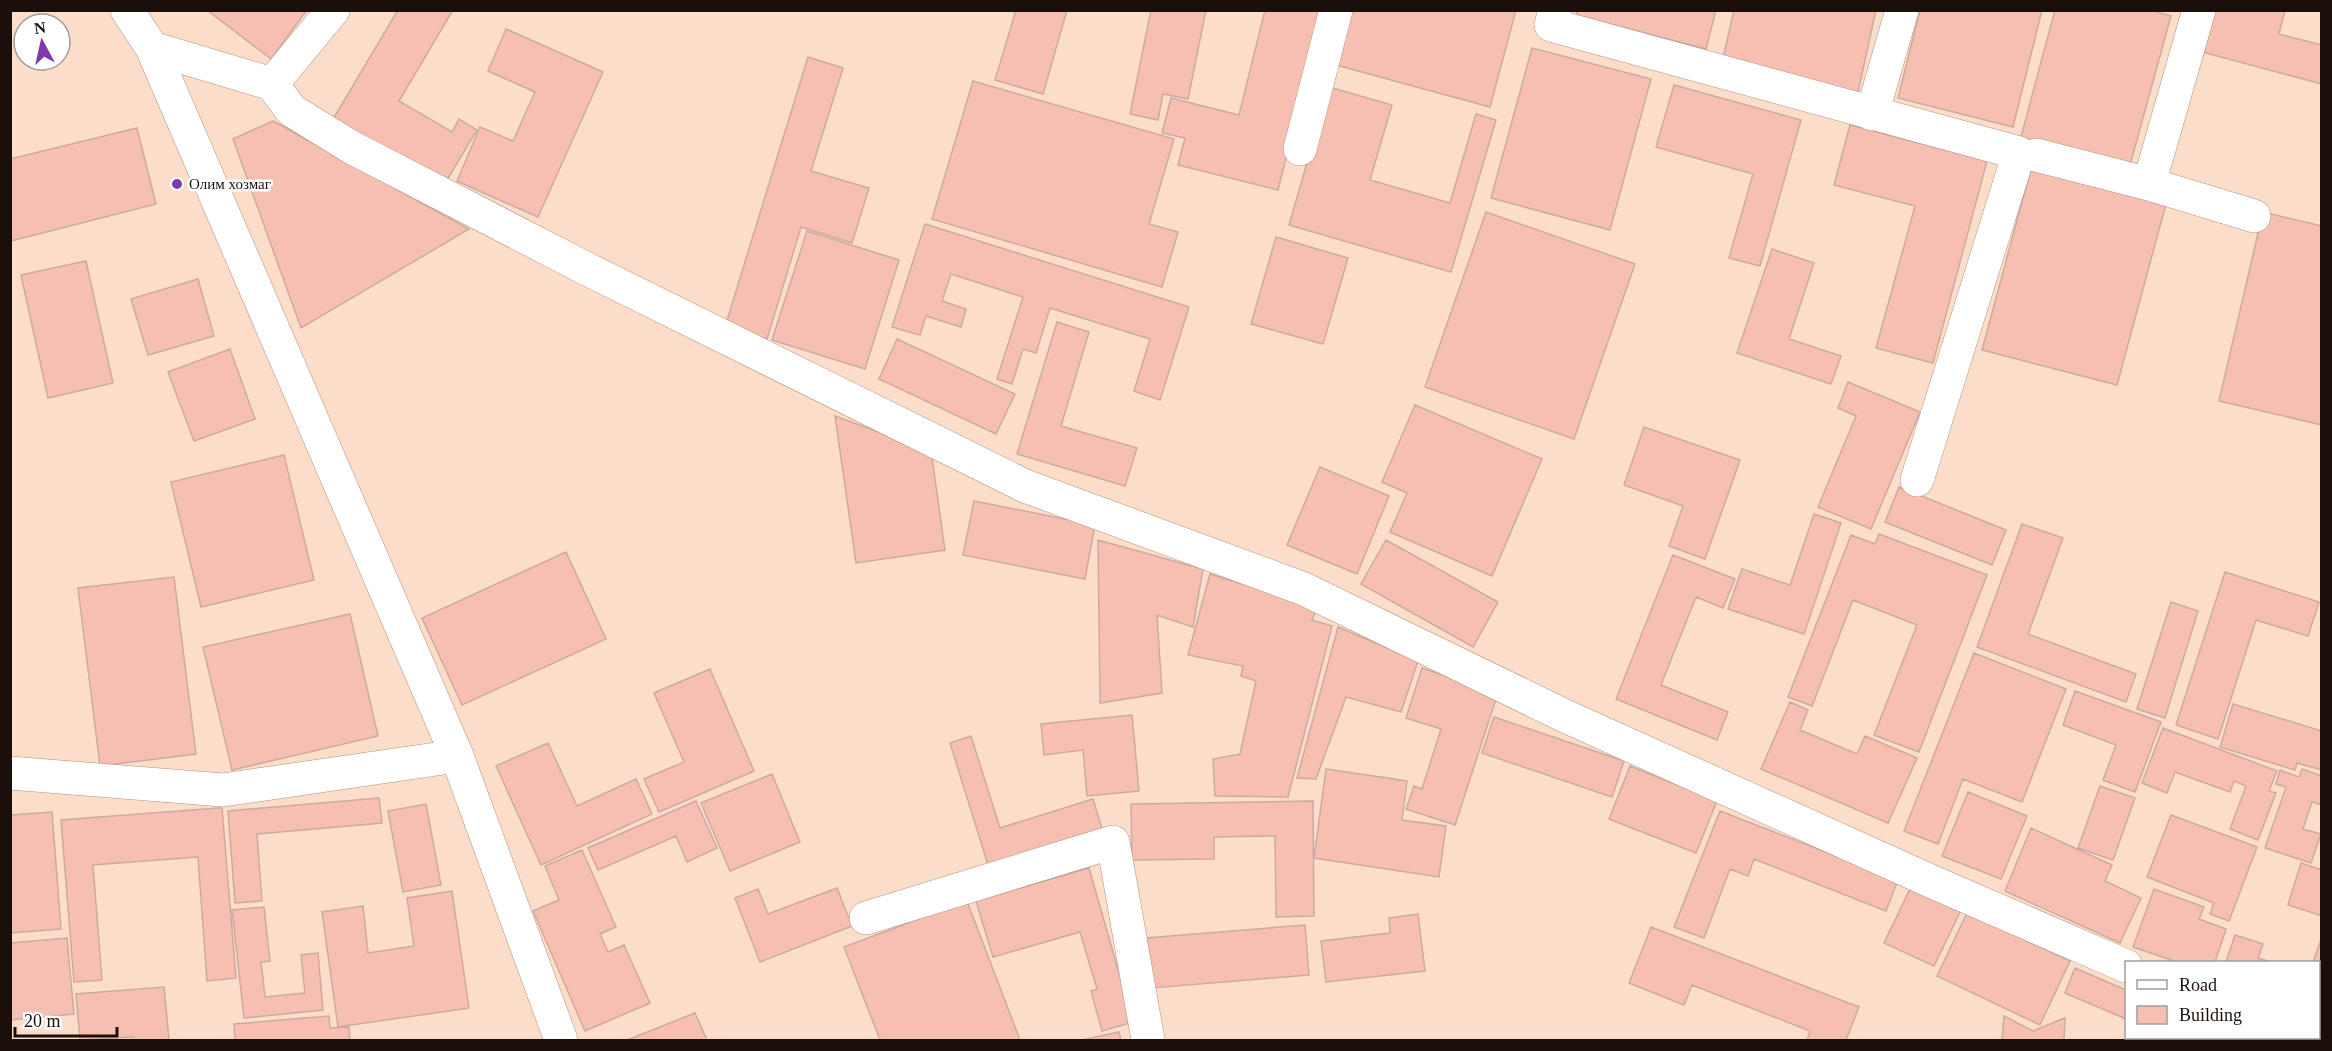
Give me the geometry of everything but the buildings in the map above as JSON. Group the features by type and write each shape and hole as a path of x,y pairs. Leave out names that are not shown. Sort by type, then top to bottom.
{"street":[{"path":"127,10 152,48 457,756 557,1038"},
{"path":"272,84 333,10"},
{"path":"1300,149 1336,10"},
{"path":"1555,10 1551,25 2019,153 1917,480"},
{"path":"1872,114 1902,10"},
{"path":"2149,184 2199,10"},
{"path":"152,48 272,84 291,110 351,147 583,267 1025,486 1304,589 1565,716 1935,883 2125,965"},
{"path":"2036,155 2149,184 2254,216"},
{"path":"10,772 224,790 457,756"},
{"path":"866,918 1113,842 1148,1041"}],"place":[{"name":"Олим хозмаг","path":"177,184"}]}
